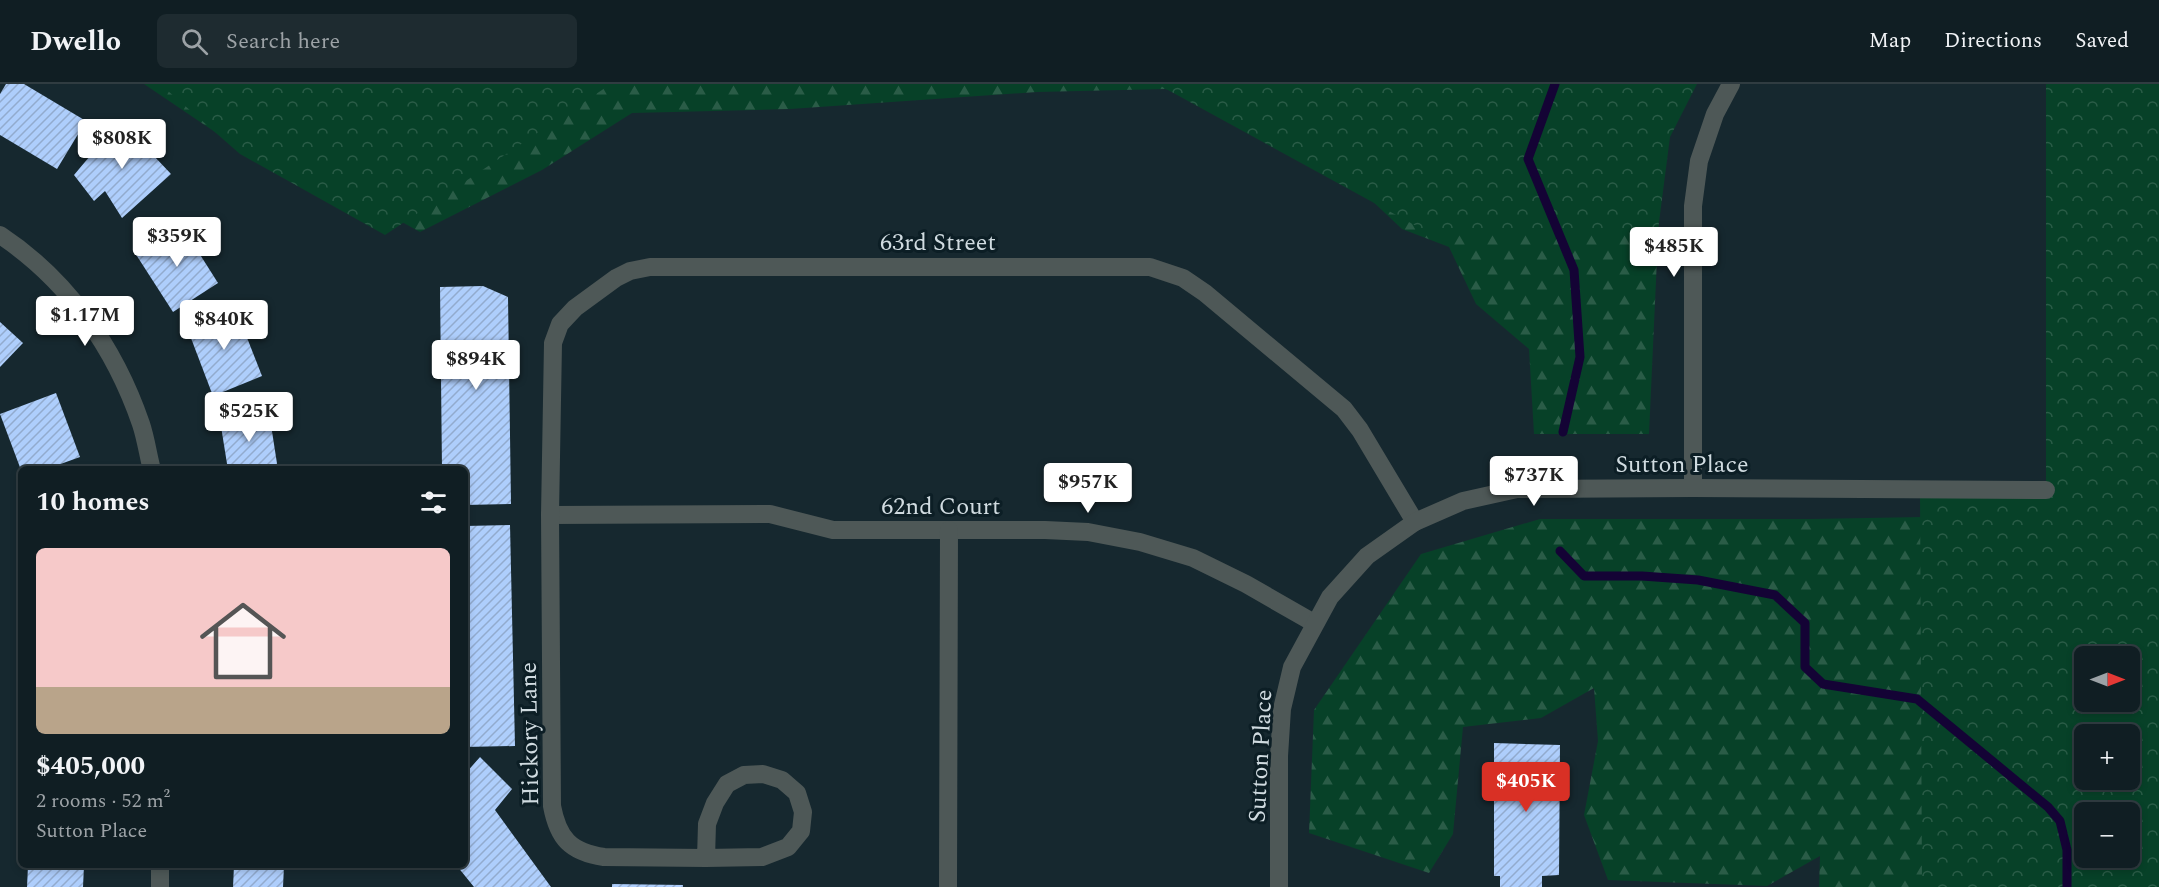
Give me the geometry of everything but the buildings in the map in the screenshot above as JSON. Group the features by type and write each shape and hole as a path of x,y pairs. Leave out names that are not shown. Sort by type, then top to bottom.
{"street":[{"path":"1693,488 1693,206 1699,161 1715,114 1731,84"},
{"path":"0,236 24,251 60,285 95,328 123,376 142,426 151,466"},
{"name":"63rd Street","path":"550,515 553,344 560,324 575,308 616,278 630,271 650,267 1131,266 1150,267 1183,278 1205,293 1337,403 1360,430 1415,522"},
{"name":"Sutton Place","path":"1280,887 1279,756 1282,709 1292,667 1330,597 1367,556 1415,522 1463,501 1517,489 2046,490"},
{"name":"62nd Court","path":"550,515 771,514 833,530 1088,532 1140,542 1193,558 1246,584 1314,624"},
{"name":"Hickory Lane","path":"550,515 552,806 556,825 569,844 587,855 604,857 706,858 762,857 788,847 801,831 803,812 797,793 782,780 763,774 744,775 727,784 715,803 707,824 706,858"},
{"path":"948,530 948,887"},
{"path":"160,868 160,887"}],"green space":[{"path":"144,84 1615,84 1660,193 1649,434 1534,434 1529,349 1476,304 1449,247 1402,229 1287,121 1165,89 1037,92 790,109 632,113 542,170 420,232 362,200 249,155"},
{"path":"160,84 611,84 385,235 240,154"},
{"path":"1157,84 1697,84 1670,137 1658,230 1429,233"},
{"path":"2046,84 2159,84 2159,887 1922,887 1920,489 2046,489"},
{"path":"2159,434 2159,887 1819,887 1820,856 1767,886 1608,880 1584,815 1598,741 1594,688 1541,718 1463,727 1453,834 1429,873 1309,833 1314,710 1421,554 1540,519 1812,519 2091,514"}],"waterway":[{"path":"1555,84 1528,159 1574,270 1580,357 1563,432"},
{"path":"1560,551 1584,576 1642,576 1698,580 1775,595 1805,623 1805,667 1823,684 1917,699 2048,807 2060,821 2067,850 2067,887"}]}
